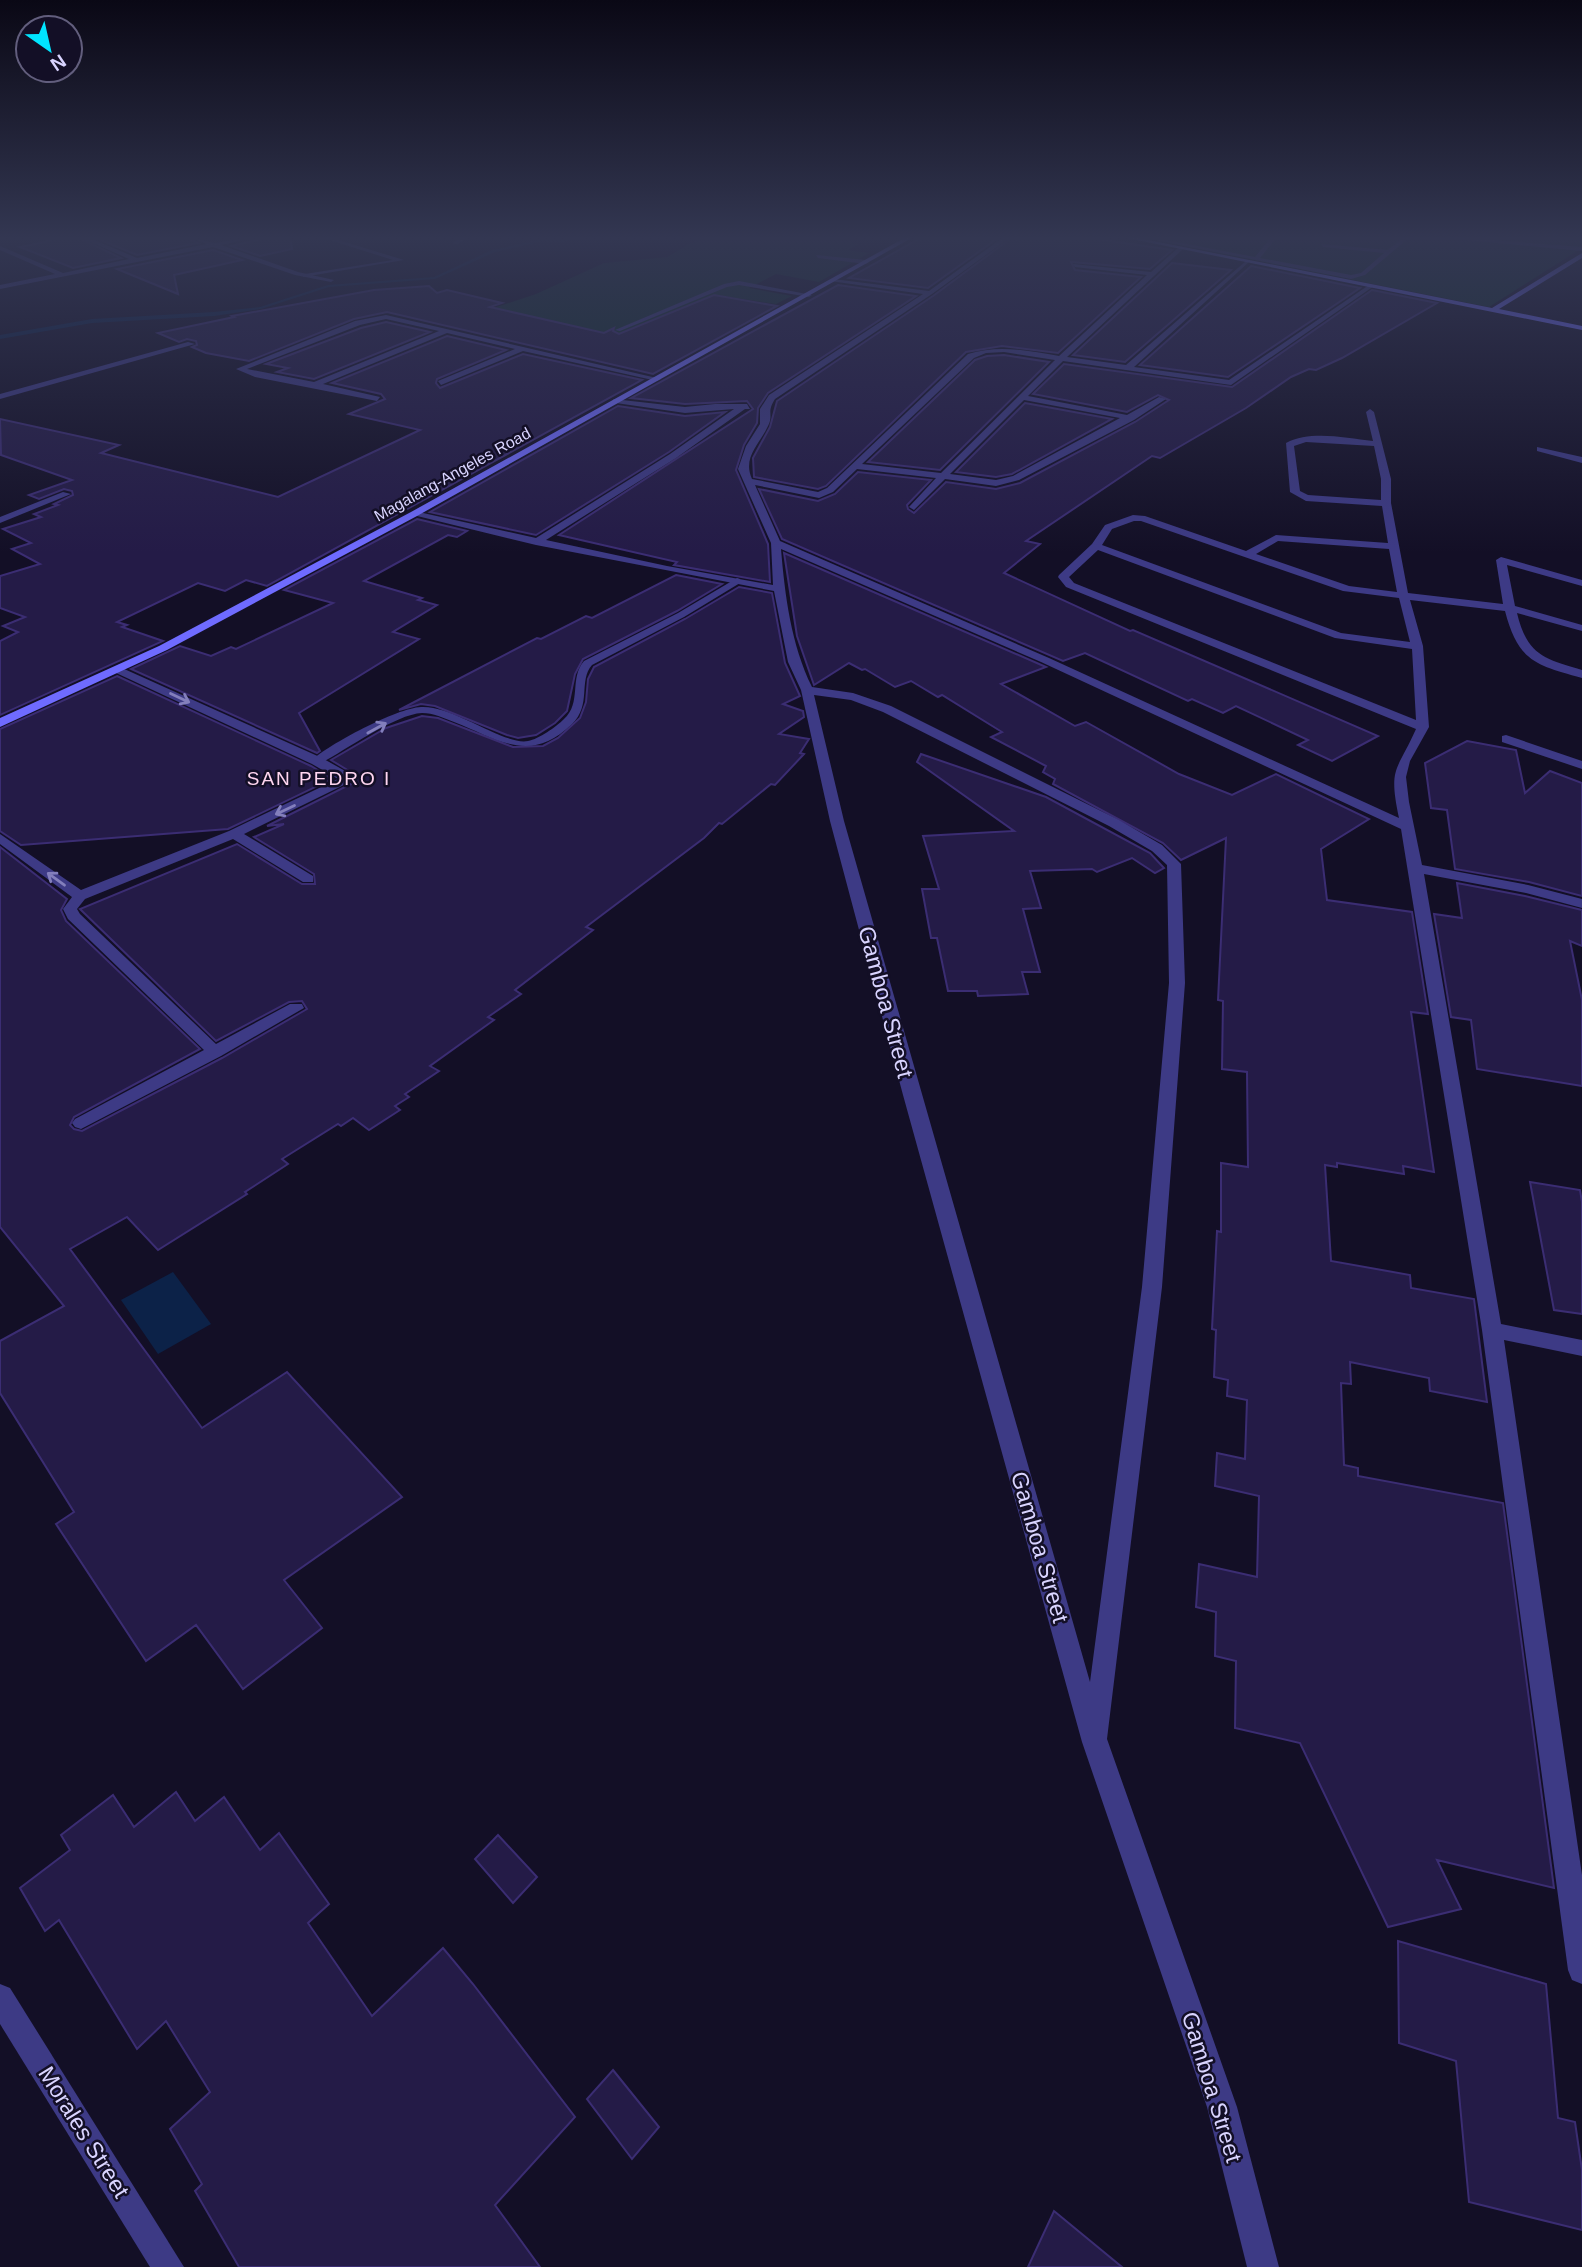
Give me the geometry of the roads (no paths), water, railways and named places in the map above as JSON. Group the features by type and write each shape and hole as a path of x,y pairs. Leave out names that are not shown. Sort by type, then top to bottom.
{"main road":[{"name":"Magalang-Angeles Road","path":"0,723 118,670 414,514 724,342"}],"street":[{"path":"312,342 240,369 247,373 377,399"},
{"path":"315,385 419,342"},
{"path":"497,342 657,379"},
{"path":"764,409 772,397 856,342"},
{"path":"914,507 958,458 1079,342"},
{"path":"1127,369 1158,342"},
{"path":"764,409 766,424 751,444 746,458 744,469 750,481 807,495 819,495 830,490 975,354 1004,350 1221,383 1235,382 1292,342"},
{"path":"0,397 191,344"},
{"path":"441,383 523,348"},
{"path":"1023,397 1131,418"},
{"path":"855,466 996,482 1017,478 1162,399"},
{"path":"617,401 685,410 743,407 764,409"},
{"path":"536,542 673,456 743,407"},
{"path":"1370,412 1386,479 1386,503 1403,596 1417,646 1423,727 1419,740 1403,762 1399,779 1492,1330 1582,1970"},
{"path":"1378,444 1307,439 1292,442 1289,445 1294,492 1306,498 1386,503"},
{"path":"1540,449 1582,460"},
{"name":"Gamboa Street","path":"750,481 776,543 779,589 794,662 807,691 837,821 1095,1742 1222,2107 1263,2267"},
{"path":"0,520 66,494"},
{"path":"414,514 536,542 779,589"},
{"path":"1423,727 1063,578 1096,546 1108,527 1133,518 1142,518 1348,589 1509,608 1582,628"},
{"path":"1248,554 1276,538 1394,546"},
{"path":"776,543 1045,660 1407,827"},
{"path":"1096,546 1339,636 1417,646"},
{"path":"1582,583 1501,560 1509,608 1526,650 1582,674"},
{"path":"118,670 317,761 342,775 345,781 234,834 80,896 70,909 73,916 215,1052"},
{"path":"807,691 853,697 887,709 1114,823 1157,848 1174,864 1177,983 1152,1287 1095,1742"},
{"path":"1506,739 1582,765"},
{"path":"234,834 308,879"},
{"path":"0,838 80,896"},
{"path":"1416,868 1528,889 1582,904"},
{"path":"81,1123 296,1008"},
{"path":"1492,1330 1582,1348"},
{"name":"Morales Street","path":"0,1998 168,2267"}],"lane":[{"path":"317,761 394,719 423,710 490,731 519,745 533,744 569,724 574,718 578,705 580,671 588,663 681,615 737,581"}],"water":[{"path":"173,1272 211,1324 158,1354 121,1300"}],"district":[{"name":"SAN PEDRO I","path":"319,778"}]}
